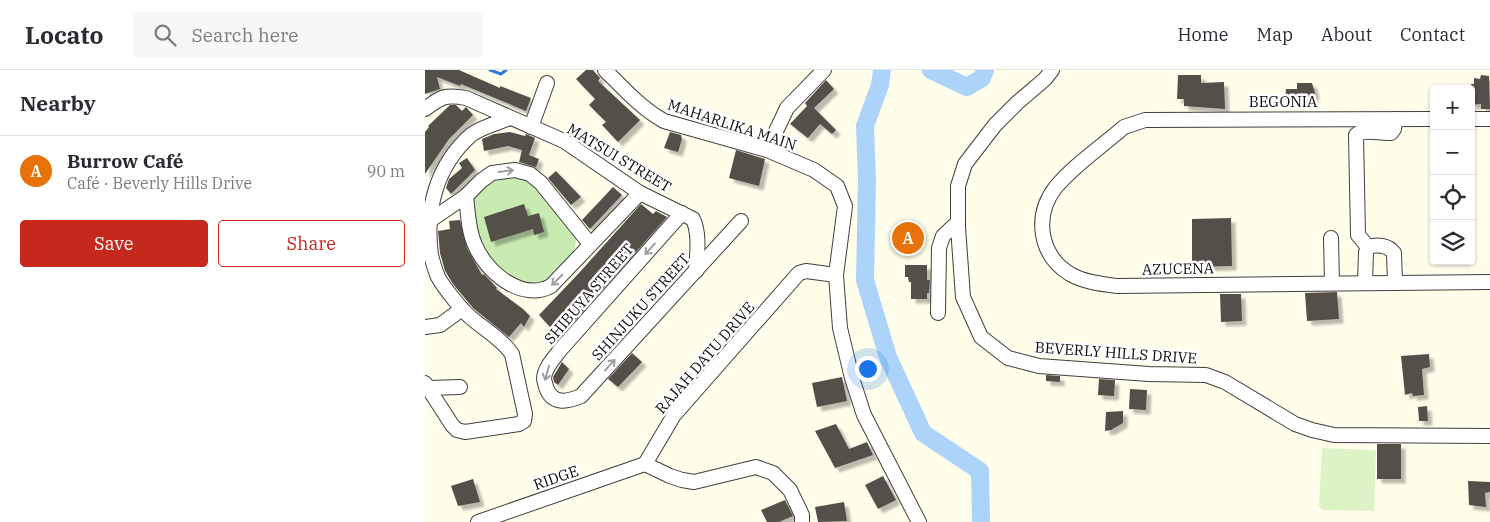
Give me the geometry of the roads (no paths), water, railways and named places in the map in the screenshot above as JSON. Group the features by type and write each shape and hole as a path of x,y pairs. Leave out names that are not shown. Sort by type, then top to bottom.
{"street":[{"name":"MAHARLIKA MAIN","path":"605,70 649,113 665,121 767,150 814,170 837,186 845,206 836,275 840,328 852,378 864,415 919,522"},
{"path":"767,150 787,108 823,70"},
{"name":"BEVERLY HILLS DRIVE","path":"1053,70 1017,102 995,126 965,164 958,186 958,222 963,297 981,337 1008,358 1039,366 1149,374 1206,375 1225,382 1295,424 1334,435 1490,436"},
{"path":"531,127 547,83"},
{"name":"MATSUI STREET","path":"425,109 443,97 453,95 466,98 564,142 640,192 693,219 696,225 696,271"},
{"path":"427,386 457,430 465,432 519,424 524,421 525,414 511,354 507,346 479,326 462,309 438,277 434,268 425,224 438,178 451,157 473,134 509,118"},
{"path":"1368,247 1358,235 1356,135 1358,132 1391,133 1394,129 1395,119"},
{"name":"BEGONIA","path":"1133,123 1145,120 1430,119"},
{"path":"1475,119 1490,119"},
{"name":"AZUCENA","path":"1133,123 1124,127 1066,176 1046,203 1042,214 1043,237 1052,259 1070,274 1082,279 1117,286 1490,282"},
{"path":"425,224 467,196 481,181 492,173 515,170 530,174 541,182 590,244"},
{"path":"467,196 470,232 483,260 508,282 526,291 542,291 551,286 640,192"},
{"name":"SHIBUYA STREET","path":"558,400 549,394 544,380 549,364 682,213"},
{"name":"SHINJUKU STREET","path":"558,400 571,401 581,396 741,221"},
{"path":"938,313 939,248 943,236 958,222"},
{"path":"1331,238 1332,283"},
{"path":"1368,247 1386,246 1391,249 1394,253 1395,283"},
{"path":"1365,283 1366,252 1368,247"},
{"name":"RAJAH DATU DRIVE","path":"645,464 674,415 799,273 806,271 836,275"},
{"path":"425,327 441,325 462,309"},
{"path":"427,386 460,387"},
{"path":"645,464 670,476 694,482 755,467 773,472 791,490 802,515 802,522"},
{"name":"RIDGE","path":"478,522 645,464"}],"waterway":[{"path":"490,70 501,74 506,70"},
{"path":"882,70 880,85 865,126 867,180 865,280 888,357 923,433 980,471 981,522"},
{"path":"931,70 967,87 982,78 985,70"}],"place":[{"name":"Burrow Café","path":"908,238"}]}
